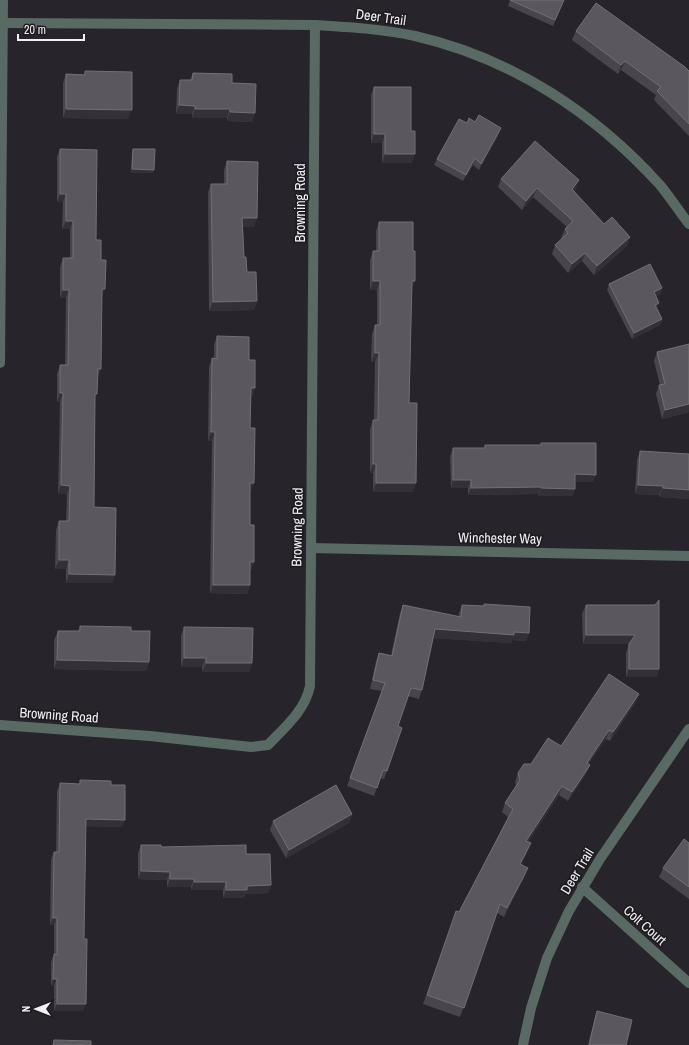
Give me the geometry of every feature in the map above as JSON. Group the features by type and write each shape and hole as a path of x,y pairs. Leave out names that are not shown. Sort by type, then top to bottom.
{"street":[{"path":"0,363 3,0"},
{"name":"Deer Trail","path":"4,23 315,25 360,28 415,36 468,52 519,74 553,93 592,120 622,146 661,186 689,224"},
{"name":"Browning Road","path":"0,725 150,736 251,747 268,746 305,703 310,686 315,25"},
{"name":"Winchester Way","path":"311,548 689,556"},
{"name":"Deer Trail","path":"523,1045 531,1008 547,958 569,911 582,887 689,729"},
{"name":"Colt Court","path":"582,887 689,983"}],"building":[{"path":"510,0 564,0 555,20"},
{"path":"596,3 689,71 689,124 657,91 661,87 625,61 621,65 576,31"},
{"path":"85,71 132,72 132,110 66,109 66,74 85,75"},
{"path":"193,73 232,74 232,83 256,84 255,113 230,112 230,109 195,109 195,106 179,105 180,80 192,80"},
{"path":"374,87 411,87 411,131 415,131 415,154 385,154 385,134 374,134"},
{"path":"479,115 501,128 481,164 475,158 466,175 437,159 459,119 467,123 469,118 475,122"},
{"path":"535,141 579,180 572,189 604,224 612,217 630,237 597,266 585,253 572,264 555,245 568,233 565,229 573,221 537,188 526,201 501,179"},
{"path":"60,149 97,150 96,240 101,240 101,260 106,260 105,289 102,289 101,369 98,369 97,394 95,394 94,507 116,508 115,575 69,574 69,560 59,560 59,521 69,521 70,486 61,485 63,393 60,393 60,365 68,365 69,290 63,290 63,258 73,258 73,221 66,221 66,194 60,194"},
{"path":"133,149 155,149 154,170 132,169"},
{"path":"227,161 258,162 257,218 242,218 244,257 246,257 247,272 256,272 257,301 213,302 211,184 227,184"},
{"path":"379,222 413,222 415,281 412,281 409,403 417,403 416,483 376,483 376,464 373,464 373,420 378,420 379,353 375,353 375,325 380,325 380,281 373,281 373,251 379,251"},
{"path":"650,264 662,288 654,292 659,303 655,305 662,319 634,333 609,284"},
{"path":"217,336 249,337 249,360 255,360 255,388 251,388 250,428 255,428 254,483 250,483 250,525 254,525 254,562 250,562 250,585 213,585 215,432 211,432 212,358 217,359"},
{"path":"689,344 689,404 665,410 659,385 665,384 657,352"},
{"path":"541,443 596,443 596,475 575,474 575,489 541,487 471,488 471,480 453,480 453,448 485,448 485,445 541,445"},
{"path":"640,451 689,454 689,490 663,488 663,486 638,485"},
{"path":"659,600 659,669 629,669 629,644 635,635 586,635 586,605 655,605"},
{"path":"484,604 530,607 529,633 514,632 514,635 435,629 422,690 411,688 398,726 402,728 387,771 383,770 377,788 350,778 385,683 373,680 379,653 392,656 403,605 461,617 462,605 484,606"},
{"path":"80,626 131,627 131,631 150,631 149,662 57,660 58,631 80,631"},
{"path":"184,627 253,628 252,663 206,663 206,658 184,658"},
{"path":"609,674 639,694 613,732 609,730 587,763 590,765 572,792 562,786 526,841 531,843 520,864 528,868 507,908 500,904 464,1008 427,995 456,911 459,912 513,809 505,803 520,780 518,773 524,764 531,764 548,738 561,746"},
{"path":"80,780 111,781 111,785 125,785 125,820 86,819 84,939 87,939 86,1004 57,1004 57,979 53,979 54,954 57,955 57,918 53,918 54,852 59,852 60,783 80,784"},
{"path":"336,785 352,814 289,850 273,821"},
{"path":"684,839 689,843 689,887 663,868"},
{"path":"141,845 161,845 161,847 246,845 246,854 270,854 271,885 247,886 247,890 226,890 226,882 194,882 194,879 170,879 170,872 141,871"},
{"path":"597,1011 632,1020 626,1045 589,1045"},
{"path":"54,1040 91,1041 91,1045 53,1045"}]}
